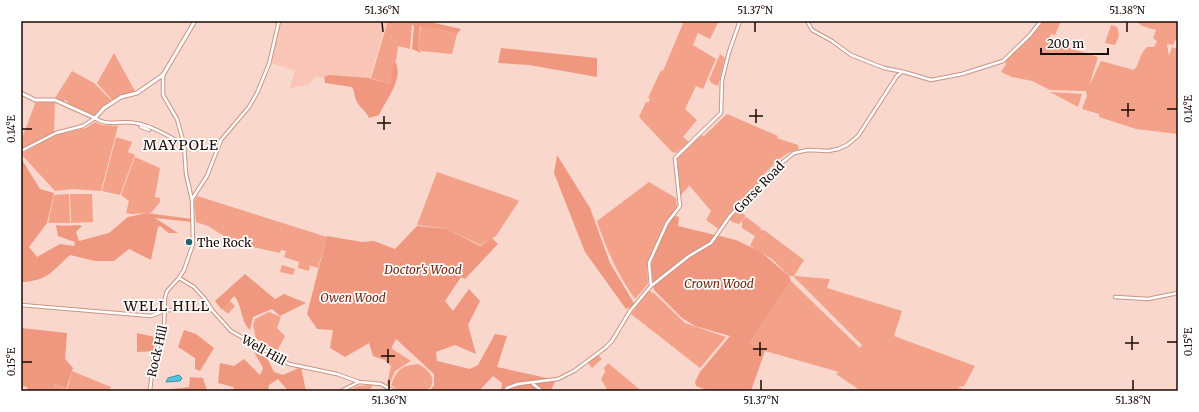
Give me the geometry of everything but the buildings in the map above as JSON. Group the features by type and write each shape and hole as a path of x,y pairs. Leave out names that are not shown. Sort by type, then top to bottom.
{"street":[{"path":"21,151 56,133 83,126 95,118 104,108 121,97 137,93 163,75 196,21"},
{"path":"192,200 207,176 221,140 249,107 257,93 269,64 279,21"},
{"path":"651,286 649,263 667,222 680,206 675,158 721,113 722,80 730,47 740,21"},
{"path":"807,21 812,30 832,41 847,53 895,71 931,80 962,74 1003,61 1029,36 1041,21"},
{"path":"895,71 898,75"},
{"name":"Gorse Road","path":"533,383 564,376 574,371 605,348 612,341 630,311 651,286 689,256 711,243 730,216 766,176 784,161 803,150 833,150 851,142 858,136 898,75 902,72"},
{"name":"Rock Hill","path":"150,391 153,362 164,328 164,311 167,291 179,278 192,247 192,200 186,174 184,144 177,119 163,95 163,75"},
{"path":"21,93 35,100 55,100 106,123 127,122 152,127 184,144"},
{"path":"141,124 141,127 149,130"},
{"name":"Well Hill","path":"179,278 194,288 205,299 212,310 231,331 289,364 337,374 359,382 380,384 394,391"},
{"path":"1115,297 1148,299 1178,293"},
{"path":"21,305 151,316 164,311 212,310"},
{"path":"342,391 359,382"},
{"path":"505,391 507,388 518,384 533,383 542,391"}],"shaded area":[{"path":"280,21 387,21 366,90 323,77 316,77 308,85 290,88 295,70 270,63"},
{"path":"388,21 409,22 412,24 410,49 398,46 396,62 395,60 390,84 371,78"},
{"path":"684,21 719,21 710,39 698,33 693,45 716,59 703,89 696,86 685,109 697,120 683,137 689,142 676,153 672,152 639,117 646,102 649,102 650,99 648,98 661,70 663,71"},
{"path":"1044,21 1061,21 1055,35 1051,34 1048,41 1098,57 1089,86 1101,61 1134,70 1147,47 1154,47 1157,41 1153,38 1156,30 1142,26 1136,21 1178,21 1178,35 1173,45 1167,44 1169,56 1172,47 1178,49 1178,134 1136,129 1099,117 1099,114 1082,109 1087,96 1086,91 1050,90 1032,81 1012,77 1001,72 1006,64 1005,61 1032,36"},
{"path":"1111,25 1117,27 1119,36 1115,45 1105,43"},
{"path":"421,26 457,34 452,54 421,51 418,46"},
{"path":"114,53 135,91 121,95 113,101 97,83"},
{"path":"720,54 725,58 718,86 711,83 709,80"},
{"path":"72,71 94,83 112,101 94,116 67,104 68,102 65,100 64,102 55,98"},
{"path":"1050,92 1082,94 1078,107"},
{"path":"36,101 55,102 54,132 21,150 21,141"},
{"path":"727,114 778,136 777,138 798,145 799,149 788,153 778,160 758,180 760,182 719,229 706,220 711,211 688,184 689,186 680,196 677,157 700,135 704,136"},
{"path":"95,122 102,125 118,126 101,191 73,189 55,191 21,154 56,135 86,128"},
{"path":"116,137 132,142 128,152 135,155 120,195 102,191"},
{"path":"135,157 160,168 155,197 160,198 160,202 151,213 126,213 129,201 121,195"},
{"path":"437,172 519,201 496,236 480,245 447,229 417,225"},
{"path":"649,182 676,198 677,209 668,219 647,264 648,284 635,299 613,262 597,221"},
{"path":"69,194 70,223 48,223 54,195"},
{"path":"70,194 92,194 93,222 71,223"},
{"path":"197,196 327,237 318,268 284,257 286,251 281,250 280,253 235,243 208,226 196,222 194,202"},
{"path":"737,210 746,216 739,224 732,222 730,219"},
{"path":"746,217 761,228 760,230 764,230 804,260 794,276 830,279 827,288 902,311 894,336 975,366 964,386 958,387 967,391 861,391 836,374 839,372 765,351 749,343 791,281 860,348 862,345 793,276 789,276 772,259 750,246 755,236 742,228 742,221"},
{"path":"299,262 310,265 309,271 298,268"},
{"path":"282,265 295,269 293,275 280,272"},
{"path":"649,291 654,293 685,323 726,337 700,368 631,314"},
{"path":"229,300 235,306 228,314 222,309"},
{"path":"269,312 281,317 277,328 285,336 275,355 269,346 256,339 253,325 255,319"},
{"path":"391,348 411,361 395,371 389,385 387,384 391,366 385,361"},
{"path":"598,355 602,359 592,368 588,363"},
{"path":"608,363 642,391 608,391 601,379 605,372 604,368"},
{"path":"418,364 429,372 432,379 431,387 427,391 399,391 391,385 398,371 404,367"},
{"path":"72,371 111,387 109,391 52,391 55,384 67,390"},
{"path":"373,385 369,391 348,391 358,386"}],"green space":[{"path":"407,21 426,21 461,29 457,34 434,28 420,27 418,46 421,53 412,49 414,26"},
{"path":"501,48 597,58 597,77 529,65 498,63"},
{"path":"394,60 398,73 394,88 379,115 369,118 357,102 352,87 325,83 324,77 329,75 369,78 390,84"},
{"path":"557,155 590,208 610,263 635,305 626,309 585,252 554,173"},
{"path":"21,158 40,189 54,193 47,223 29,247 37,257 60,244 74,246 75,242 58,236 56,225 82,226 76,232 79,241 109,233 128,217 147,213 192,219 192,222 155,218 178,233 169,233 160,226 158,227 151,260 129,249 114,261 95,261 70,255 43,278 21,282"},
{"name":"Crown Wood","path":"675,216 679,217 678,226 736,240 761,252 789,276 791,281 749,343 765,351 751,391 710,391 696,386 695,382 700,372 730,336 695,326 682,318 654,290 651,264 668,223"},
{"path":"417,226 447,229 480,246 492,238 498,244 465,279 461,277 445,301 453,311 469,289 480,301 468,325 476,354 455,345 436,352 437,361 470,369 478,365 495,334 507,336 497,367 556,380 551,390 552,391 501,391 502,383 493,376 479,391 430,391 434,385 434,374 396,339 385,360 373,356 369,343 345,357 330,348 333,330 317,329 307,314 327,236 362,242 374,241 395,249"},
{"path":"245,274 275,299 284,294 306,303 280,316 272,309 253,317 250,330 234,296 222,310 215,301"},
{"path":"21,328 67,333 65,359 73,368 66,389 55,384 52,391 28,391 27,387 21,386"},
{"path":"184,330 196,334 214,348 200,371 195,369 195,358 178,347"},
{"path":"137,333 159,338 156,351 137,352"},
{"path":"254,352 267,358 274,372 283,375 301,367 306,391 288,391 278,379 269,385 268,391 235,391 233,387 218,383 220,363 234,366 244,359 260,375 263,368"},
{"path":"190,377 203,378 207,391 155,391 189,387"}],"water":[{"path":"179,375 182,378 180,381 166,382 168,378"}],"place":[{"name":"The Rock","path":"189,242"}],"district":[{"name":"MAYPOLE","path":"181,145"},
{"name":"WELL HILL","path":"167,306"}],"park label":[{"name":"Doctor's Wood","path":"423,269"},
{"name":"Owen Wood","path":"353,297"}]}
